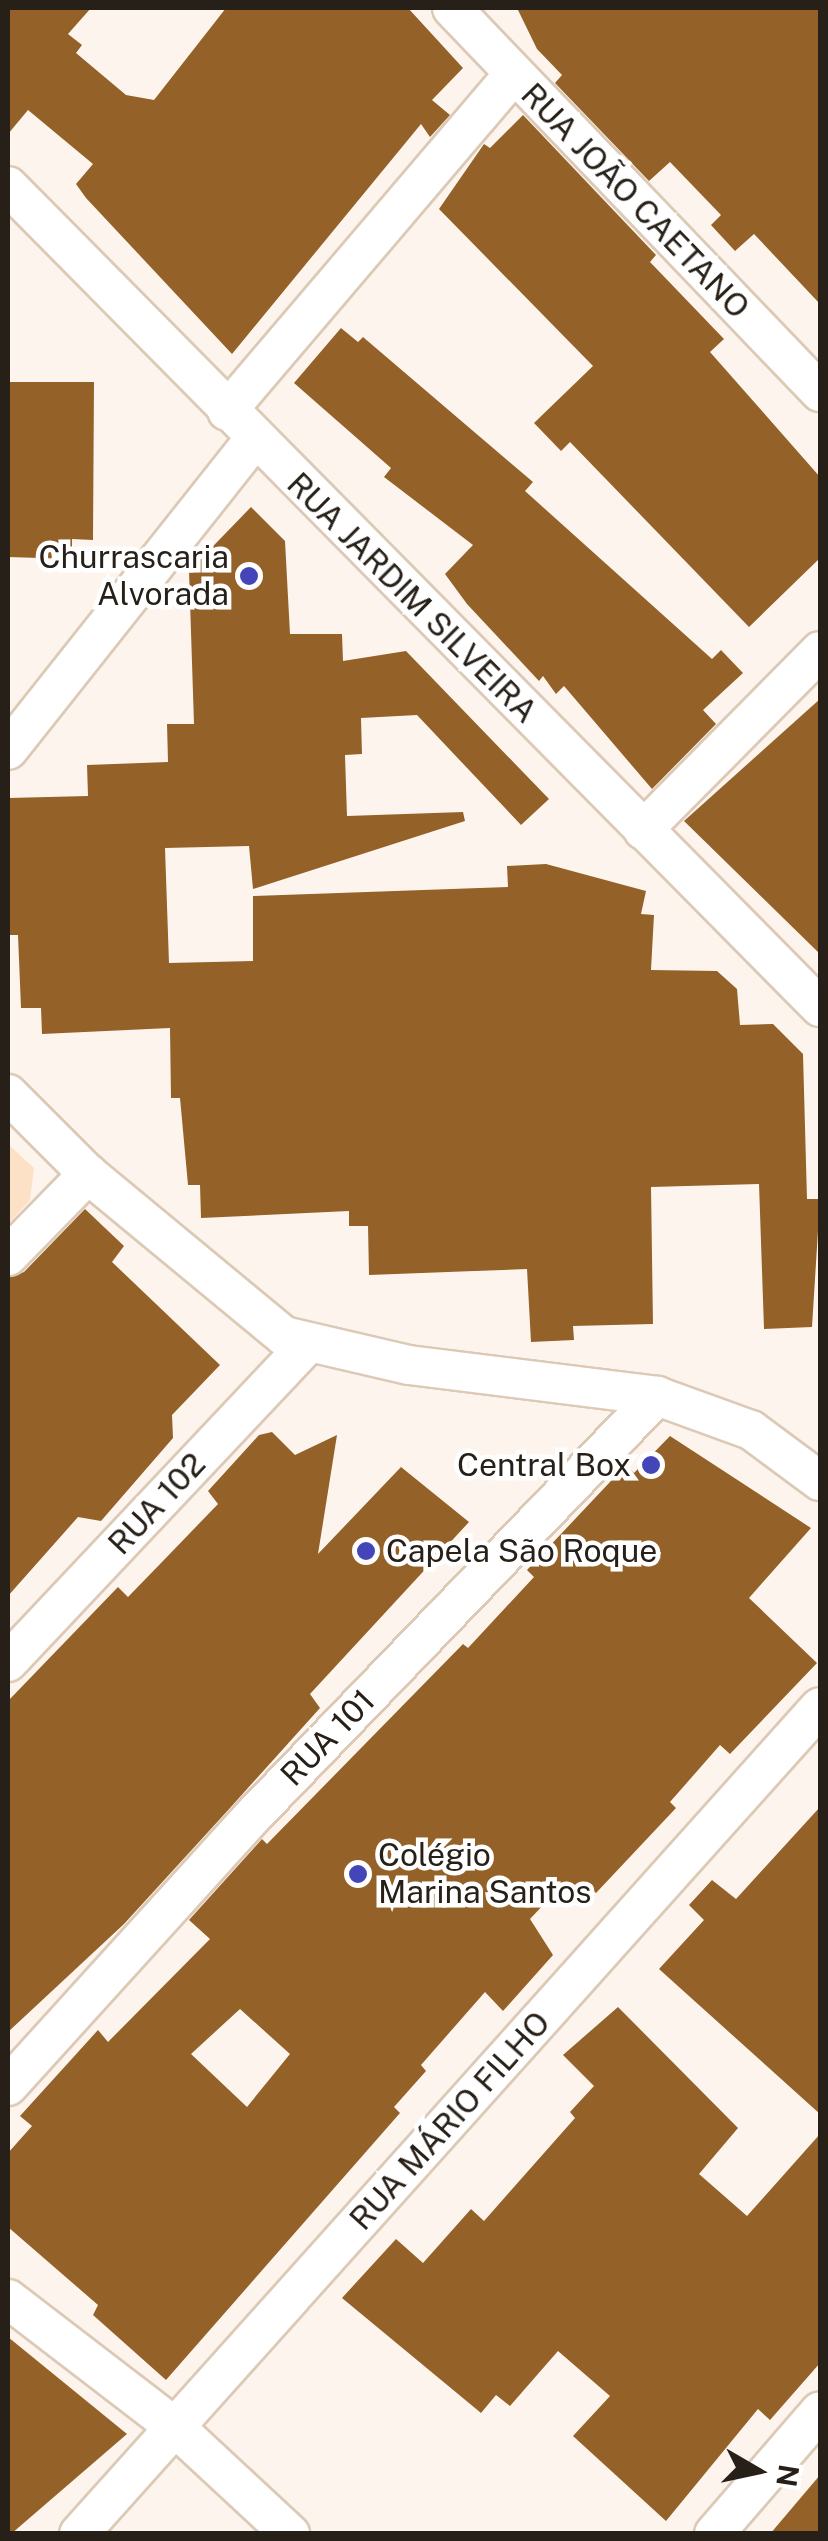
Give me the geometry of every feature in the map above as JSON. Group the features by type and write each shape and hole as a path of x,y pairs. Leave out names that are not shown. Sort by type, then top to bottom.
{"street":[{"name":"RUA JOÃO CAETANO","path":"452,8 820,392"},
{"path":"227,411 513,75"},
{"name":"RUA JARDIM SILVEIRA","path":"8,186 254,440 820,1006"},
{"path":"8,750 254,440"},
{"path":"643,830 820,651"},
{"path":"8,1094 88,1174 266,1322 306,1346 657,1396 751,1430 820,1482"},
{"path":"8,1256 88,1174"},
{"name":"RUA 102","path":"8,1662 306,1346"},
{"name":"RUA 101","path":"8,2086 253,1816 657,1396"},
{"name":"RUA MÁRIO FILHO","path":"79,2534 820,1707"},
{"path":"8,2299 176,2428 290,2534"},
{"path":"714,2534 820,2411"}],"shaded area":[{"path":"8,1144 34,1168 30,1200 8,1224"}],"building":[{"path":"8,8 91,8 68,34 82,45 76,53 126,95 154,100 226,8 408,8 463,68 432,100 450,115 430,137 421,124 232,354 86,198 76,184 93,164 28,110 8,134"},
{"path":"517,8 820,8 820,304 754,234 735,251 711,225 721,215 670,162 649,181 555,83 562,75 537,49"},
{"path":"523,115 656,255 650,262 724,339 710,352 820,477 820,558 749,627 570,442 561,451 534,423 593,366 439,209 484,144 490,148"},
{"path":"341,328 358,342 363,337 533,482 525,491 712,659 721,650 743,673 703,710 716,724 652,789 564,686 556,694 543,676 539,681 467,604 445,574 473,545 384,477 391,468 294,383"},
{"path":"8,382 94,382 93,540 72,539 72,559 8,557"},
{"path":"251,507 285,541 290,634 342,634 343,661 406,651 549,799 521,825 417,715 361,718 362,754 345,755 347,816 463,812 465,821 253,889 249,846 165,848 169,963 253,961 253,896 508,887 507,866 546,864 646,891 641,914 654,915 651,970 717,971 737,989 740,1025 773,1024 803,1054 807,1199 820,1199 812,1327 764,1329 759,1184 651,1187 653,1324 573,1326 574,1340 531,1342 527,1269 369,1275 368,1226 349,1226 349,1211 201,1218 200,1185 188,1185 180,1098 171,1098 170,1028 42,1034 41,1008 21,1008 18,935 8,935 8,798 88,796 87,765 168,762 167,724 194,724 189,571"},
{"path":"820,699 820,954 684,821"},
{"path":"85,1209 124,1246 112,1262 220,1365 172,1415 173,1438 101,1521 78,1517 8,1596 8,1278 24,1272"},
{"path":"272,1432 295,1455 337,1435 318,1554 401,1467 469,1522 310,1694 320,1708 230,1808 124,1924 8,2032 8,1701 118,1587 128,1597 218,1504 208,1491 259,1435"},
{"path":"670,1436 811,1528 749,1598 817,1663 730,1754 720,1745 670,1802 676,1808 596,1893 591,1889 581,1899 564,1883 530,1919 553,1955 503,2011 485,1992 421,2065 426,2071 394,2107 400,2113 166,2380 93,2315 98,2305 8,2227 8,2153 32,2126 20,2116 98,2030 108,2042 210,1939 189,1920 262,1839 267,1844 463,1644 468,1648 534,1577 527,1570 626,1465 634,1473","holes":["240,2009 290,2054 247,2107 191,2054"]},
{"path":"820,1807 820,2114 659,1969 704,1920 689,1905 712,1880 736,1899"},
{"path":"618,2007 738,2128 699,2174 747,2216 820,2134 820,2363 770,2420 758,2409 666,2521 573,2436 610,2396 558,2351 510,2406 496,2395 481,2413 342,2298 396,2239 423,2263 471,2209 484,2221 575,2118 570,2112 594,2086 563,2055"},
{"path":"8,2337 127,2434 11,2534 8,2534"},
{"path":"820,2475 820,2534 770,2534"}],"place":[{"name":"Churrascaria Alvorada","path":"249,576"},
{"name":"Central Box","path":"651,1465"},
{"name":"Capela São Roque","path":"366,1551"},
{"name":"Colégio Marina Santos","path":"358,1874"}]}
